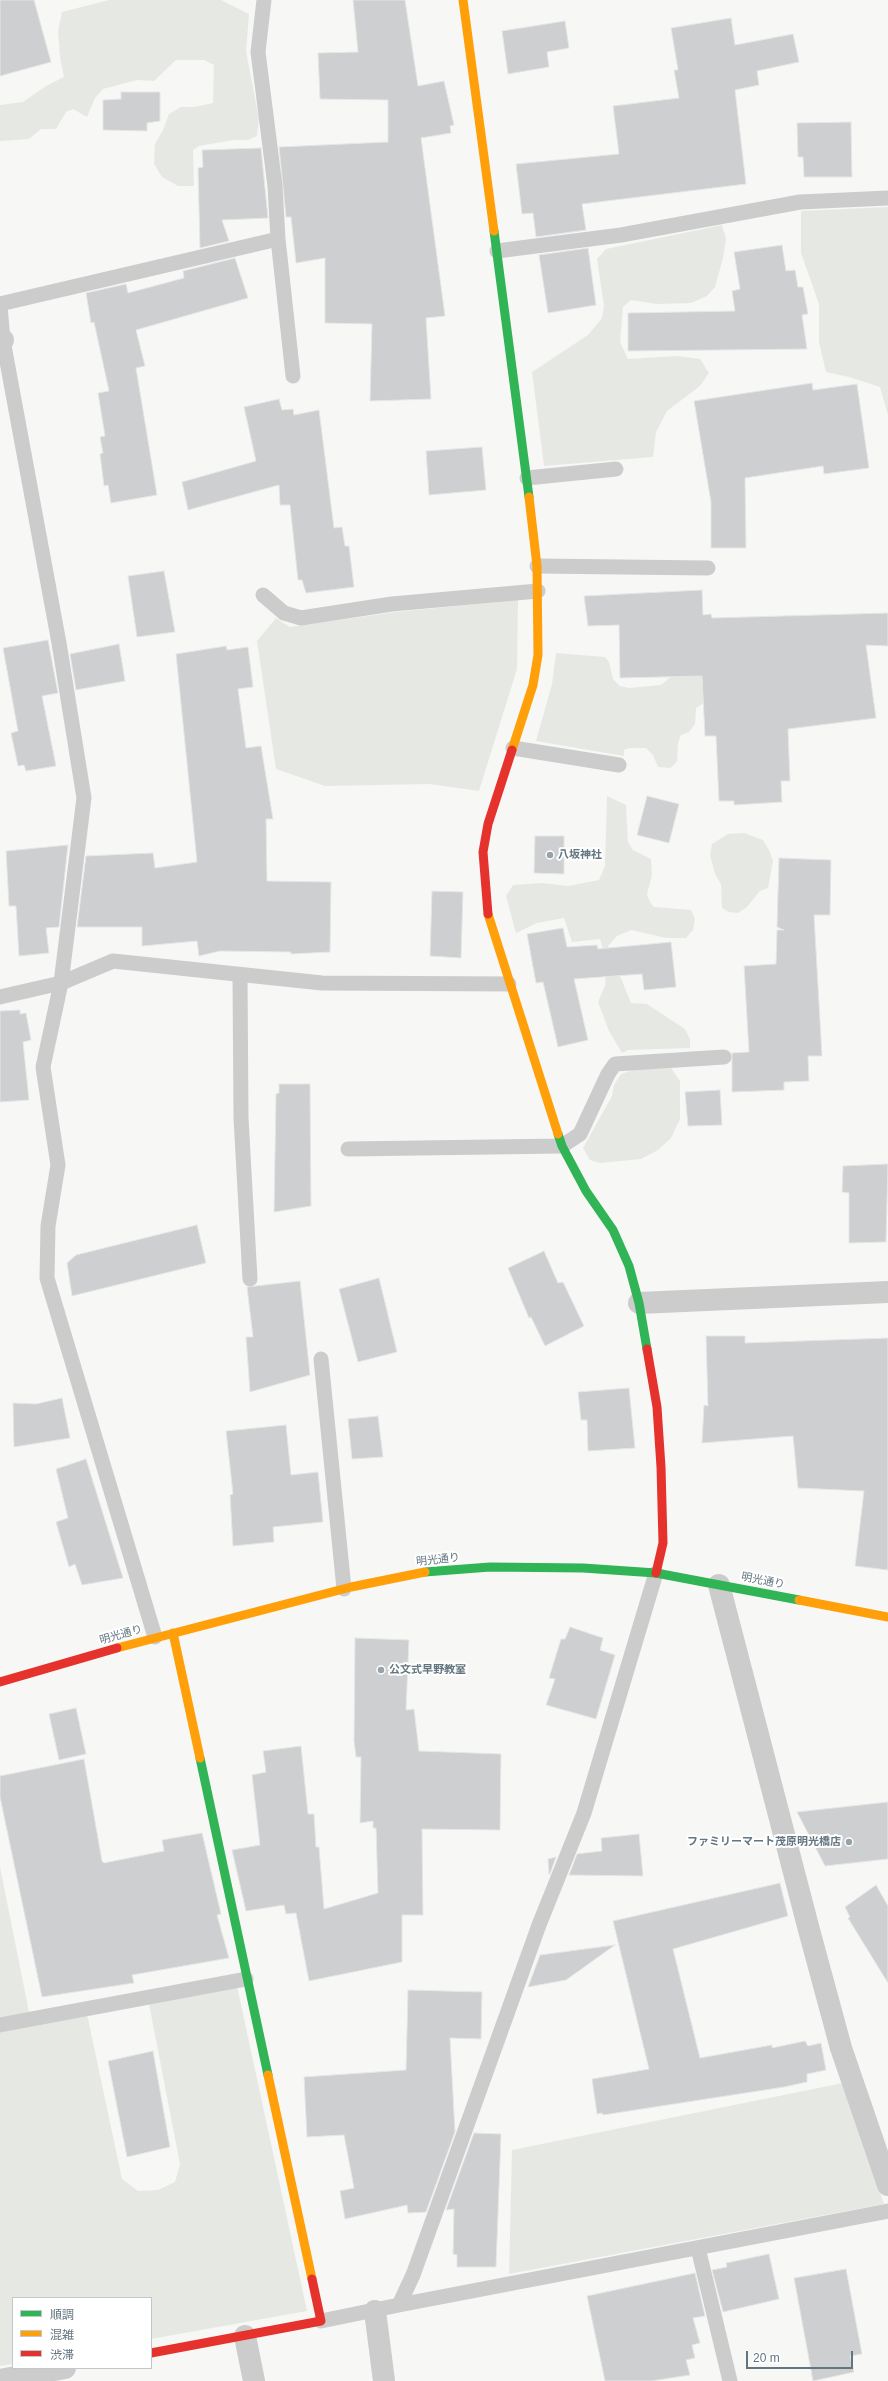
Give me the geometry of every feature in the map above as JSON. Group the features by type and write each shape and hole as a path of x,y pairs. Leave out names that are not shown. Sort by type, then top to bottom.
{"street":[{"path":"463,0 527,478 537,566 538,592 538,655 533,685 488,824 483,852 486,905 509,984 562,1146 586,1191 613,1230 629,1266 639,1303 657,1407 661,1467 663,1543 656,1573"},
{"path":"639,1303 888,1292"},
{"name":"明光通り","path":"0,1682 155,1637 344,1589 423,1572 490,1567 583,1568 656,1573 888,1617"},
{"path":"719,1585 808,1930 841,2048 888,2185"},
{"path":"152,2352 321,2321 246,1979 173,1633"},
{"path":"375,2311 384,2381"},
{"path":"245,2336 254,2381"},
{"path":"0,2380 55,2373"}],"lane":[{"path":"264,0 258,52 275,186 278,239 293,376"},
{"path":"496,251 621,235 800,202 888,198"},
{"path":"155,1637 47,1278 48,1226 58,1165 43,1067 61,983 84,798 59,643 2,340 0,305 278,239"},
{"path":"527,478 616,469"},
{"path":"537,566 708,568"},
{"path":"263,595 284,613 301,618 392,604 538,592"},
{"path":"513,748 620,765"},
{"path":"0,997 61,983 113,961 240,976 322,983 509,984"},
{"path":"240,976 241,1118 250,1279"},
{"path":"348,1149 562,1146 580,1134 608,1074 615,1064 724,1057"},
{"path":"321,1359 344,1589"},
{"path":"398,2305 413,2276 539,1925 584,1813 656,1573"},
{"path":"0,2024 246,1979"},
{"path":"321,2321 888,2212"},
{"path":"698,2248 730,2381"}],"shaded area":[{"path":"109,0 221,0 249,14 246,51 259,119 257,136 248,140 233,140 199,146 193,150 194,186 178,186 162,177 154,164 155,144 163,130 169,114 181,107 194,107 213,103 214,65 204,60 176,60 154,81 137,80 103,89 95,98 87,117 73,109 66,112 56,129 41,129 29,139 0,141 0,105 23,102 46,86 64,77 60,57 58,31 62,12"},
{"path":"888,207 888,415 880,387 849,377 826,372 819,342 819,304 801,253 801,211"},
{"path":"722,225 726,239 723,258 715,287 707,296 691,303 657,304 631,300 623,307 620,342 628,359 677,356 700,359 709,373 700,386 667,411 656,432 653,457 544,466 532,372 588,335 602,318 604,306 597,259 606,249"},
{"path":"518,600 517,669 479,791 429,784 325,786 276,769 257,641 276,618 290,627 396,612"},
{"path":"556,653 605,657 609,662 613,679 620,686 629,688 661,685 674,674 703,674 707,701 696,708 695,724 689,732 681,735 678,743 677,761 674,765 670,768 658,767 653,755 646,748 629,748 624,750 624,756 536,741 552,684"},
{"path":"607,796 626,805 628,842 633,850 651,859 652,875 647,894 650,902 654,907 691,910 695,919 693,930 686,938 666,938 631,930 617,936 608,946 631,1003 647,1004 685,1029 690,1039 690,1048 628,1050 622,1053 609,1031 598,1002 605,986 606,970 605,956 600,939 572,942 564,918 537,923 516,933 506,896 513,885 543,883 568,886 599,880 605,866"},
{"path":"744,833 763,840 769,850 773,861 768,888 760,891 747,907 738,913 729,912 722,908 721,884 715,874 710,855 712,844 728,834"},
{"path":"671,1068 680,1081 680,1119 671,1138 658,1150 641,1159 600,1163 590,1160 583,1148 612,1096 614,1085 621,1074 636,1069"},
{"path":"0,1867 29,2012 0,2017"},
{"path":"237,1986 307,2311 152,2339 152,2297 12,2297 12,2364 0,2366 0,2032 87,2014 122,2179 138,2191 158,2190 175,2182 180,2164 149,2004"},
{"path":"843,2083 884,2204 509,2274 512,2150"}],"building":[{"path":"0,0 34,0 51,62 0,76"},
{"path":"353,0 405,0 418,86 444,81 454,125 450,126 451,133 421,138 445,316 426,318 431,399 370,401 372,324 325,323 325,258 296,263 291,217 286,217 279,147 388,142 388,100 320,99 318,53 358,52"},
{"path":"731,18 735,45 793,34 799,62 757,71 759,85 735,90 746,184 582,204 586,230 536,237 533,213 522,214 516,164 619,154 613,106 679,98 674,70 678,70 671,28"},
{"path":"565,21 569,48 547,52 549,67 508,74 502,31"},
{"path":"121,92 160,92 160,121 147,123 147,131 103,130 103,100 121,99"},
{"path":"851,122 852,177 804,177 803,157 798,157 797,123"},
{"path":"261,148 268,218 222,220 229,241 200,248 198,168 203,167 202,150"},
{"path":"782,245 786,271 795,270 798,287 803,287 808,314 802,315 807,349 628,351 628,313 735,311 732,291 740,289 734,252"},
{"path":"588,248 596,305 548,313 539,255"},
{"path":"235,258 248,298 136,330 145,366 136,368 157,495 111,503 108,485 104,486 100,454 103,453 100,437 105,436 98,393 109,391 94,322 91,323 86,293 126,284 128,293 184,278 183,271"},
{"path":"812,383 813,390 857,384 869,468 824,474 823,466 745,478 746,548 711,548 711,502 694,401"},
{"path":"279,399 282,410 293,409 294,415 319,410 334,528 342,527 345,546 349,546 354,587 306,593 302,580 298,580 290,505 280,505 279,485 188,510 182,482 256,461 244,407"},
{"path":"482,447 486,490 429,495 426,451"},
{"path":"164,571 175,632 137,637 128,576"},
{"path":"702,590 703,615 711,614 712,618 888,613 888,646 866,645 876,718 788,729 790,781 781,781 782,802 734,805 734,801 719,801 716,736 705,736 702,676 620,678 619,625 588,626 584,596"},
{"path":"48,640 58,693 42,696 56,766 26,771 24,765 18,766 11,733 18,731 3,648"},
{"path":"119,644 125,681 76,690 70,654"},
{"path":"226,646 227,650 248,647 253,687 238,689 246,748 261,746 273,819 266,819 267,881 331,882 330,952 291,954 291,952 220,951 199,956 197,941 142,946 142,927 77,927 86,856 153,853 155,868 197,862 176,654"},
{"path":"647,796 679,804 669,843 637,835"},
{"name":"八坂神社","path":"535,836 564,836 564,874 534,873"},
{"path":"68,845 59,927 46,928 49,953 19,956 16,906 9,906 6,851"},
{"path":"779,858 831,860 830,915 814,915 822,1056 808,1056 809,1081 784,1082 784,1090 732,1092 732,1053 749,1052 744,966 776,964 777,930 784,930 777,927"},
{"path":"432,891 463,892 461,958 430,956"},
{"path":"563,928 567,947 597,945 598,949 671,942 676,987 644,990 642,974 574,979 588,1040 558,1047 543,982 536,983 527,934"},
{"path":"20,1010 20,1014 26,1013 31,1040 23,1042 29,1100 0,1102 0,1011"},
{"path":"279,1084 310,1084 311,1206 274,1212 276,1094 279,1093"},
{"path":"720,1090 722,1125 688,1126 685,1092"},
{"path":"888,1164 886,1242 849,1243 849,1193 842,1192 843,1166"},
{"path":"197,1225 206,1263 72,1296 67,1263 76,1255"},
{"path":"544,1251 558,1283 563,1282 584,1326 545,1346 531,1317 529,1318 508,1268"},
{"path":"379,1278 397,1352 358,1362 339,1289"},
{"path":"300,1281 310,1375 250,1392 246,1337 253,1337 247,1287"},
{"path":"706,1336 745,1336 745,1343 888,1338 888,1570 855,1566 864,1491 798,1488 793,1436 702,1443 704,1405 708,1406"},
{"path":"629,1388 635,1448 588,1451 587,1420 581,1420 578,1392"},
{"path":"62,1398 70,1438 14,1447 13,1403 36,1404"},
{"path":"378,1416 383,1457 352,1459 348,1419"},
{"path":"286,1425 291,1475 318,1472 323,1522 273,1527 274,1542 233,1546 230,1495 233,1494 226,1431"},
{"path":"86,1459 123,1578 82,1585 75,1564 69,1567 56,1522 68,1518 56,1469"},
{"path":"570,1627 603,1638 600,1650 615,1655 596,1719 546,1705 555,1679 549,1678 561,1639 565,1639"},
{"path":"355,1638 409,1640 406,1710 414,1709 419,1751 501,1754 500,1830 422,1829 423,1915 402,1915 402,1962 309,1981 296,1913 286,1914 284,1905 246,1911 232,1850 260,1845 252,1775 266,1772 263,1751 301,1746 308,1814 314,1814 316,1847 319,1847 324,1909 378,1893 376,1828 373,1828 373,1821 360,1823 361,1757 356,1757 354,1741"},
{"path":"76,1708 86,1754 59,1760 49,1714"},
{"path":"84,1759 102,1861 104,1863 164,1851 162,1840 202,1833 221,1914 217,1915 229,1958 132,1975 134,1983 42,1997 0,1797 0,1776"},
{"name":"ファミリーマート茂原明光橋店","path":"888,1802 888,1859 825,1866 797,1812"},
{"path":"639,1834 643,1876 569,1875 577,1854 602,1851 601,1838"},
{"path":"556,1857 550,1874 549,1874 548,1859"},
{"path":"780,1883 788,1916 673,1949 700,2058 772,2045 772,2048 805,2041 808,2046 821,2043 826,2070 807,2074 807,2082 784,2087 603,2115 602,2113 597,2114 592,2079 649,2069 613,1921"},
{"path":"876,1885 888,1906 888,1983 848,1918 850,1917 845,1907"},
{"path":"615,1945 566,1980 528,1987 540,1955"},
{"path":"408,1990 482,1992 481,2039 450,2038 455,2132 426,2212 408,2213 407,2205 345,2219 340,2191 354,2188 344,2135 307,2137 304,2077 406,2070"},
{"path":"153,2051 170,2147 127,2157 108,2061"},
{"path":"474,2133 501,2134 496,2267 457,2267 457,2255 453,2254 454,2209 446,2210"},
{"path":"769,2254 779,2299 723,2312 712,2270 727,2267 726,2263"},
{"path":"846,2269 862,2354 850,2356 854,2372 813,2381 794,2278"},
{"path":"695,2273 705,2316 693,2318 700,2343 692,2345 695,2358 686,2360 690,2375 651,2381 605,2381 587,2296"}],"traffic: fast":[{"path":"494,231 529,497"},
{"path":"558,1134 562,1146 586,1191 613,1230 629,1266 639,1303 647,1349"},
{"path":"425,1572 490,1567 583,1568 656,1573 799,1600"},
{"path":"200,1758 268,2075"}],"traffic: slow":[{"path":"463,0 494,231"},
{"path":"512,750 533,685 538,655 537,566 529,497"},
{"path":"488,914 558,1134"},
{"path":"117,1648 351,1587 425,1572"},
{"path":"799,1600 888,1617"},
{"path":"173,1633 200,1758"},
{"path":"268,2075 312,2279"}],"traffic: jam":[{"path":"488,914 483,852 488,824 512,750"},
{"path":"647,1349 657,1407 661,1467 663,1543 656,1573"},
{"path":"0,1682 117,1648"},
{"path":"152,2353 321,2321 312,2279"}],"place":[{"name":"八坂神社","path":"550,855"},
{"name":"公文式早野教室","path":"381,1670"},
{"name":"ファミリーマート茂原明光橋店","path":"849,1842"}]}
